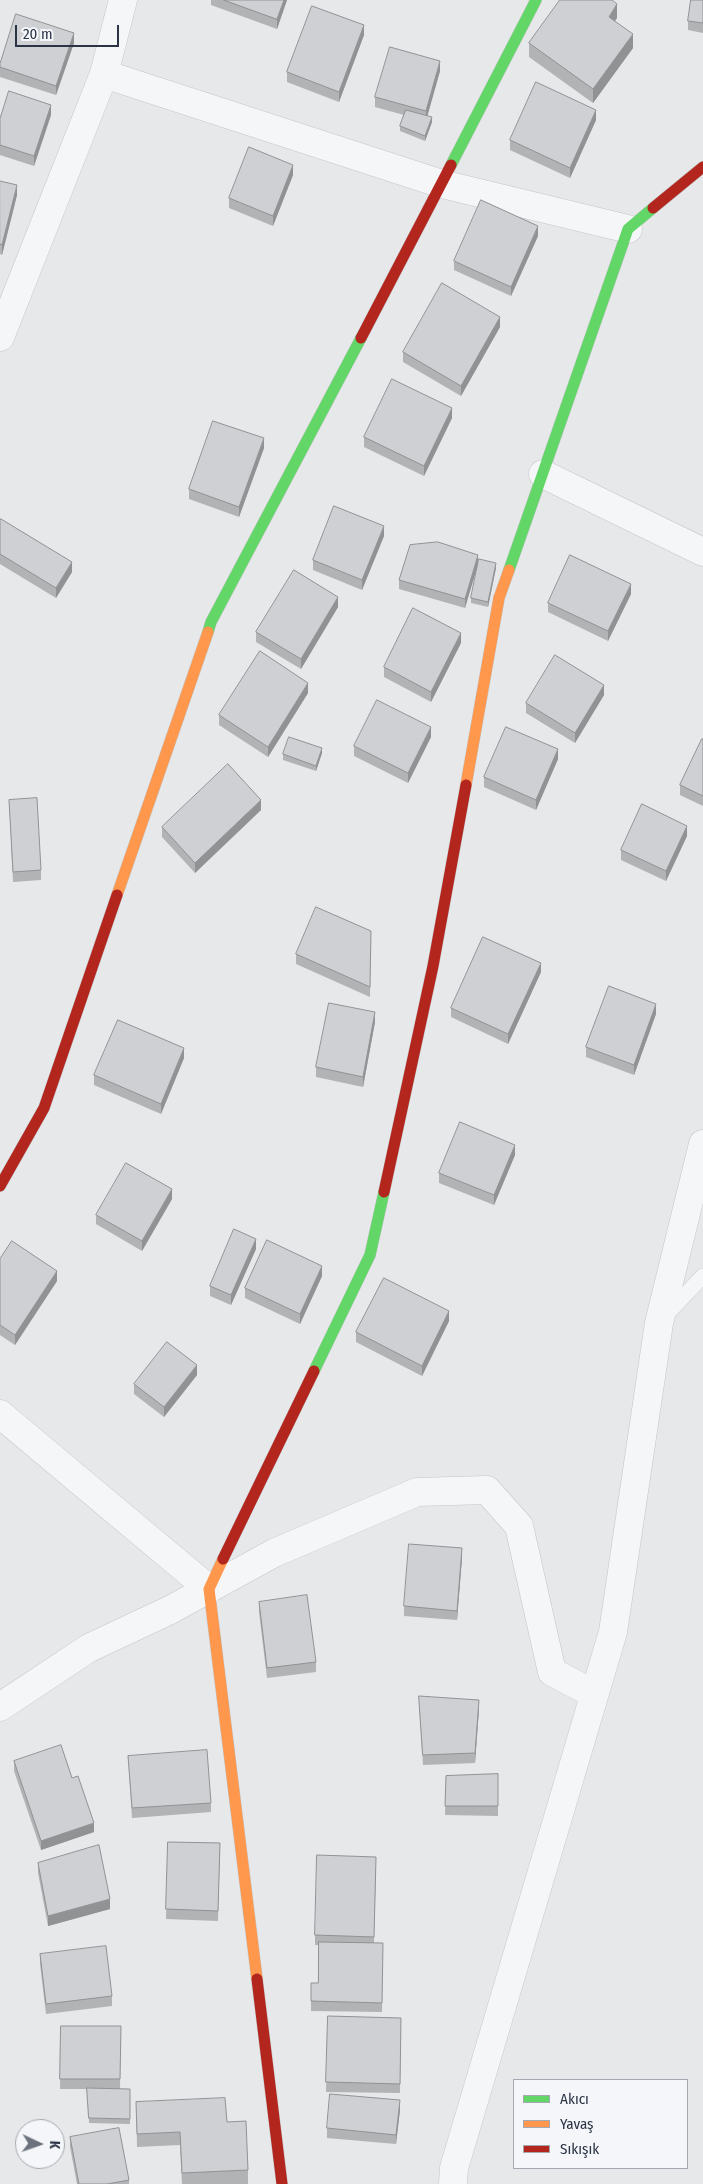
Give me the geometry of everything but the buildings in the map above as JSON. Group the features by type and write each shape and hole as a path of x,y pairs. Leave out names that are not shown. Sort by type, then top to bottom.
{"street":[{"path":"0,337 104,74 123,0"},
{"path":"3,1173 44,1108 211,622 442,184 536,0"},
{"path":"104,74 442,184 628,229"},
{"path":"282,2184 209,1589 370,1255 433,966 499,598 628,229 703,167"},
{"path":"543,474 703,552"},
{"path":"454,2184 454,2168 612,1632 659,1322 703,1144"},
{"path":"0,1414 209,1589"},
{"path":"0,1706 89,1648 170,1610 274,1553 417,1492 487,1490 519,1526 552,1672 594,1694"}],"lane":[{"path":"659,1322 703,1276"}],"traffic: fast":[{"path":"451,165 536,0"},
{"path":"509,570 628,229 653,208"},
{"path":"208,632 211,622 361,338"},
{"path":"314,1371 370,1255 384,1192"}],"traffic: slow":[{"path":"466,785 499,598 509,570"},
{"path":"117,895 208,632"},
{"path":"223,1559 209,1589 257,1979"}],"traffic: jam":[{"path":"361,338 451,165"},
{"path":"653,208 703,167"},
{"path":"384,1192 433,966 466,785"},
{"path":"0,1186 44,1108 117,895"},
{"path":"223,1559 314,1371"},
{"path":"257,1979 282,2184"}]}
